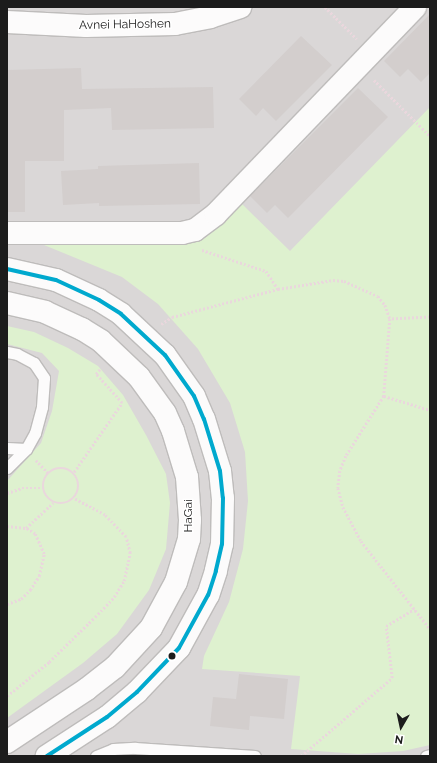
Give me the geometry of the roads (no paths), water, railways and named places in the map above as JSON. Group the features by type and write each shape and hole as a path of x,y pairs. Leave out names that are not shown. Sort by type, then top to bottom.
{"street":[{"name":"Avnei HaHoshen","path":"7,22 86,26 176,24 210,17 240,7"},
{"path":"7,233 182,233 195,230 216,214 415,7"},
{"path":"7,269 56,280 78,289 122,314 165,355 194,396 214,444 223,498 221,551 208,595 179,648 137,692 107,717 47,756"},
{"name":"HaGai","path":"7,303 45,312 82,329 101,341 139,377 165,413 178,446 187,477 190,520 188,539 176,582 151,628 121,662 87,689 7,742"}],"lane":[{"path":"7,352 17,354 34,363 44,378 42,407 35,433 26,449 7,468"},
{"path":"7,448 26,449"},
{"path":"96,756 113,749 135,748 255,756"},
{"path":"426,756 430,755"}]}
